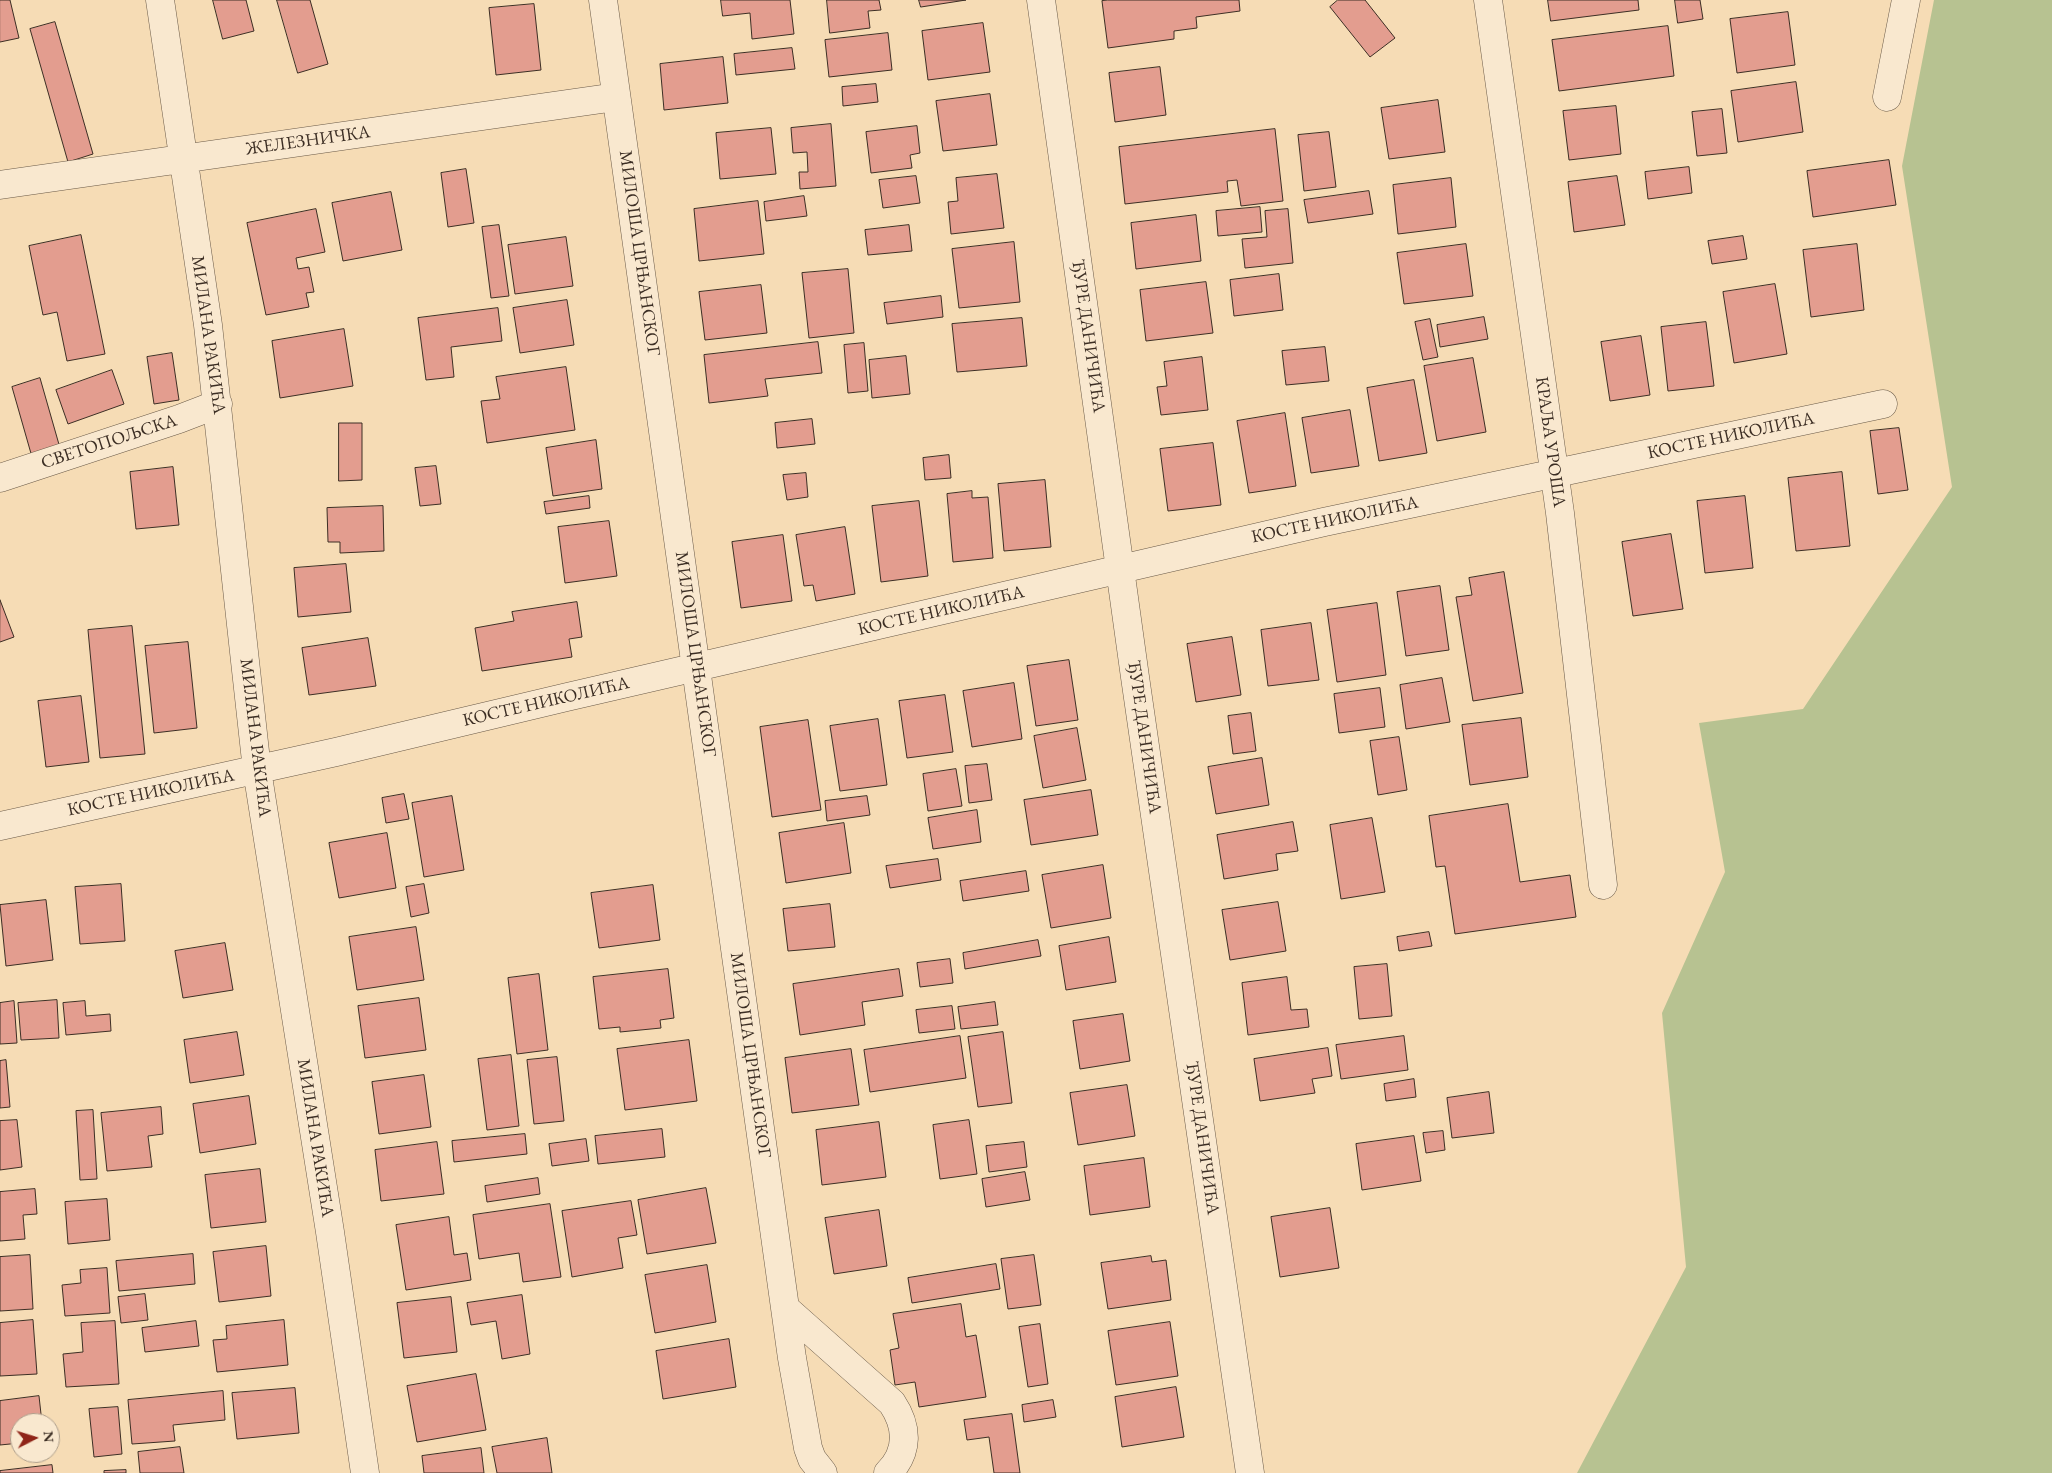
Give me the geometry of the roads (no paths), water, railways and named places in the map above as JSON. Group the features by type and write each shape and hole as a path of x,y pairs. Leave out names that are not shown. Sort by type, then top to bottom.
{"street":[{"name":"МИЛАНА РАКИЋА","path":"160,0 218,404 257,770 330,1232 365,1473"},
{"name":"МИЛОША ЦРЊАНСКОГ","path":"603,0 784,1308 808,1448 812,1459 823,1473"},
{"name":"ЂУРЕ ДАНИЧИЋА","path":"1041,0 1120,569 1250,1473"},
{"name":"КРАЉА УРОША","path":"1488,0 1554,473 1603,885"},
{"path":"1887,97 1906,0"},
{"name":"ЖЕЛЕЗНИЧКА","path":"0,185 616,97"},
{"name":"СВЕТОПОЉСКА","path":"0,478 179,419 218,404"},
{"name":"КОСТЕ НИКОЛИЋА","path":"0,826 257,770 1324,522 1883,404"},
{"path":"784,1308 879,1391 892,1403 900,1415 904,1427 905,1442 900,1456 888,1473"}]}
